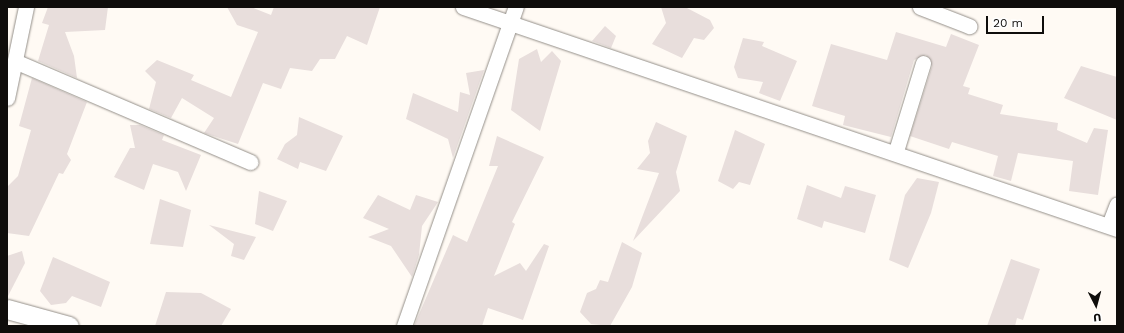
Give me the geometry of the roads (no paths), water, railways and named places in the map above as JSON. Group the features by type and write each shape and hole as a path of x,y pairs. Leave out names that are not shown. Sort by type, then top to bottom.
{"street":[{"path":"7,98 17,62 26,7"},
{"path":"463,7 896,151 1113,227 1117,204"},
{"path":"404,326 516,7"},
{"path":"920,7 969,26"},
{"path":"17,62 250,162"},
{"path":"896,151 923,63"},
{"path":"7,309 68,326"}]}
